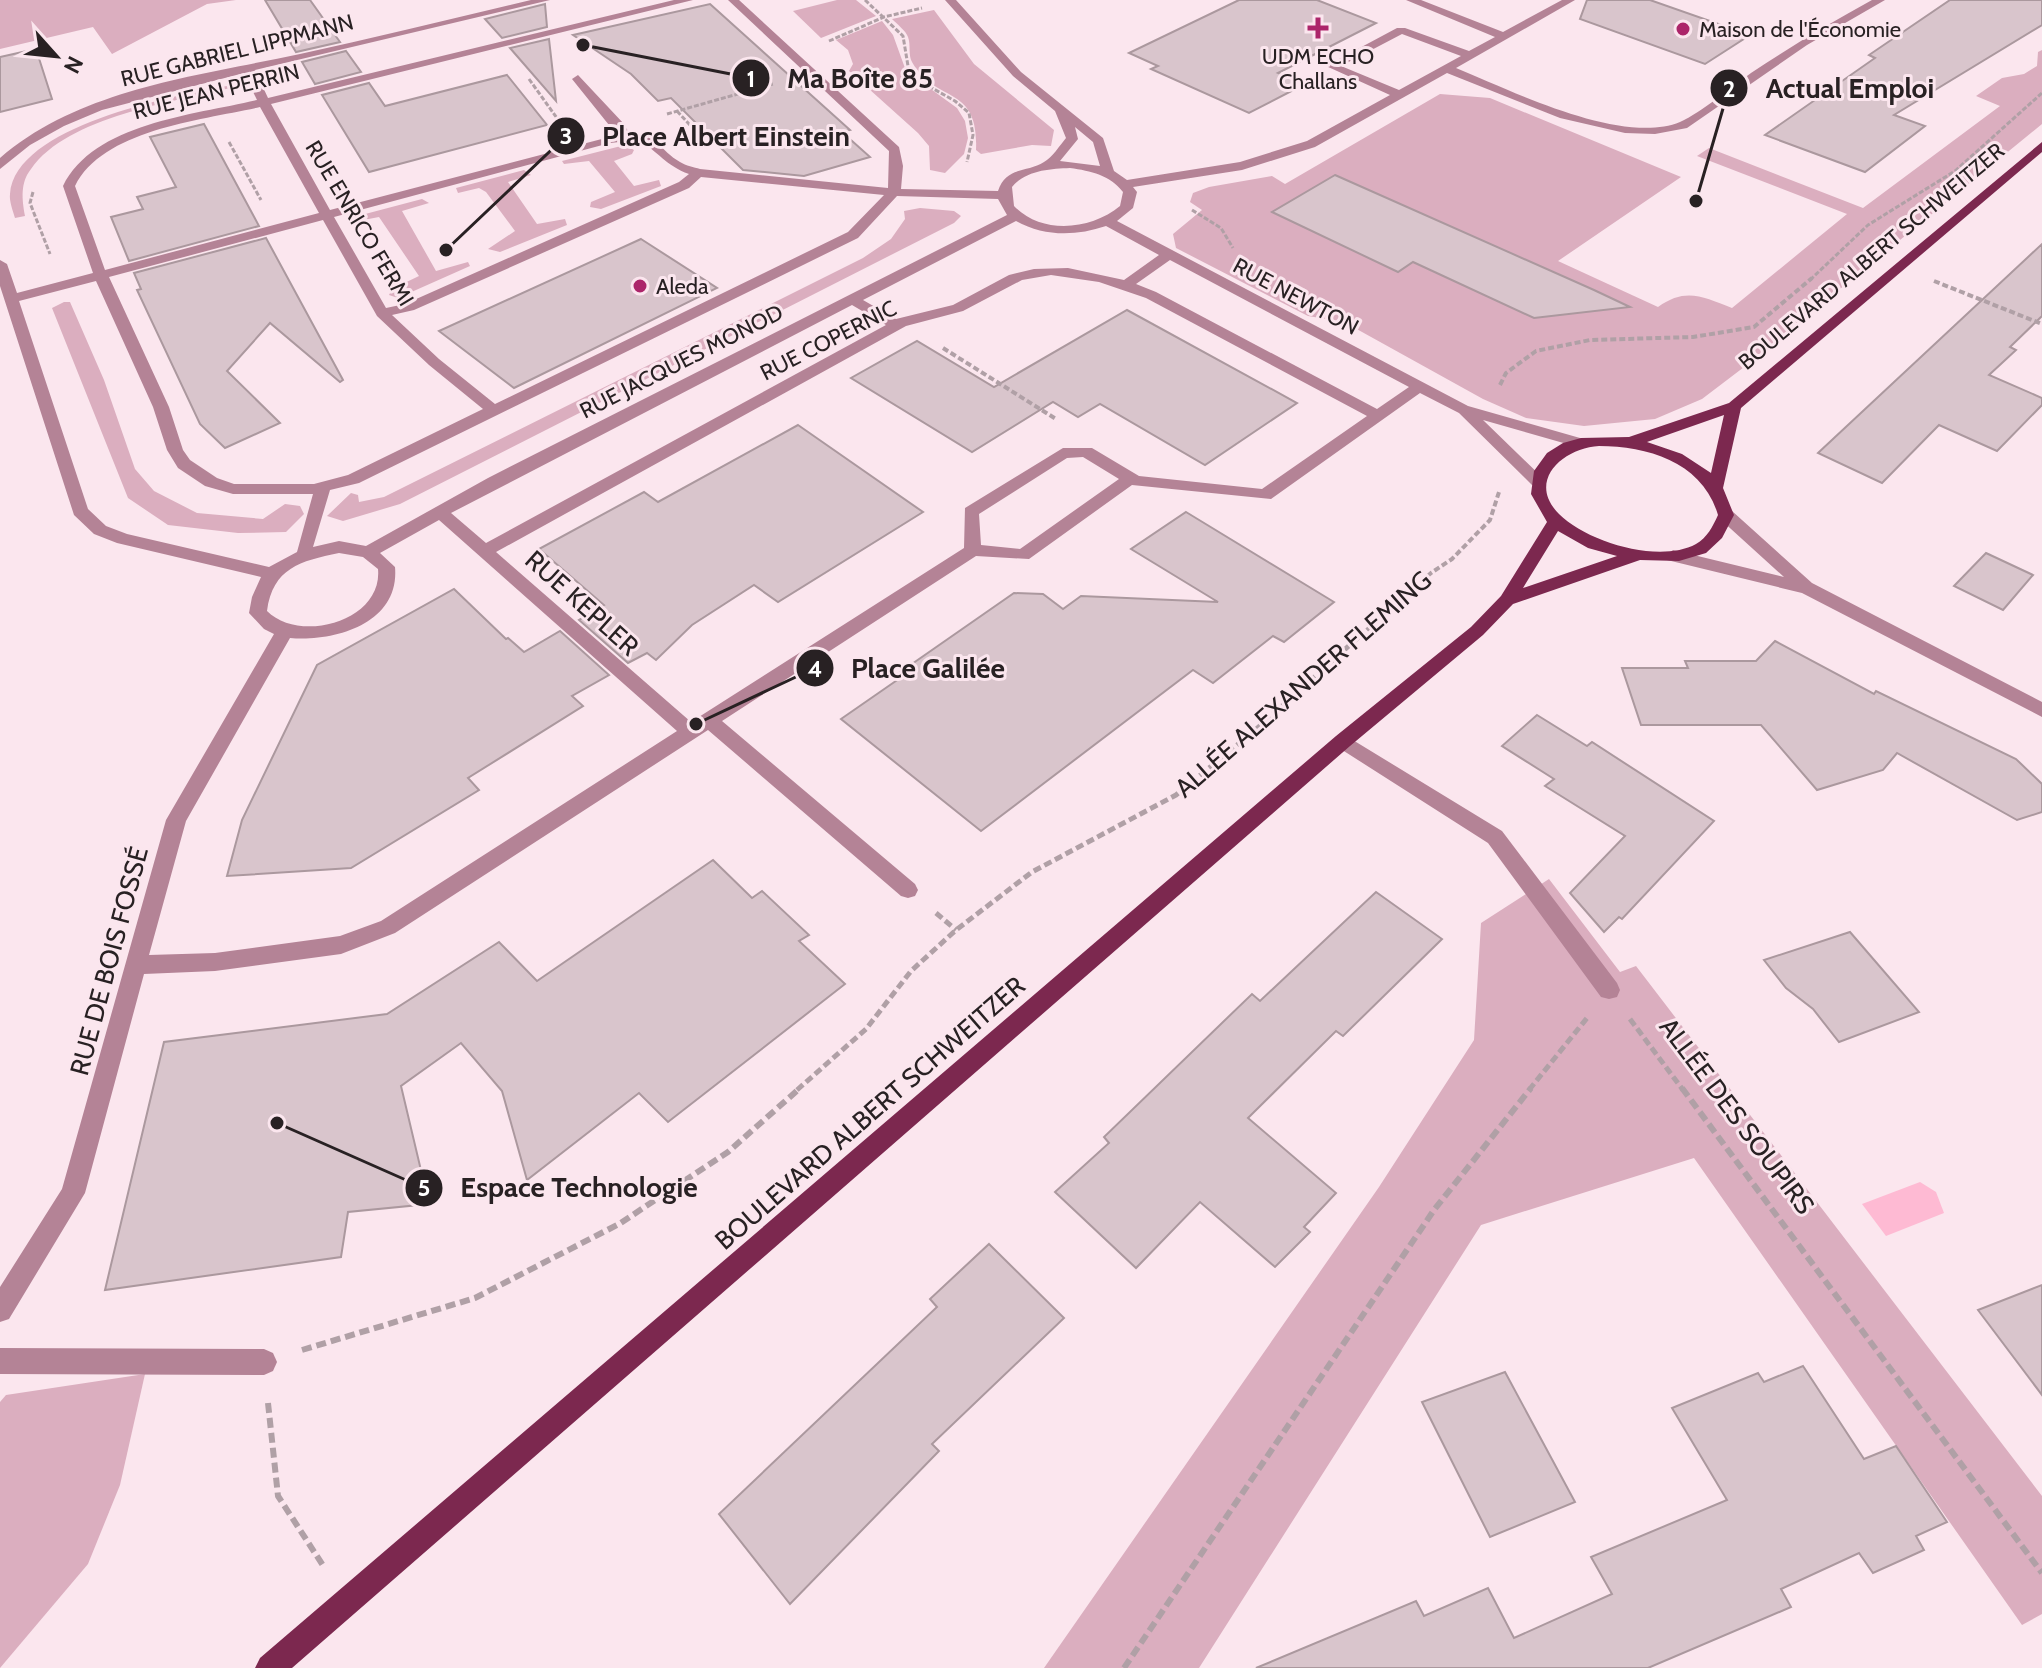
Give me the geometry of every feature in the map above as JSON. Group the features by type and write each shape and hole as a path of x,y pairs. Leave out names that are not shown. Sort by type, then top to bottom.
{"main road":[{"name":"BOULEVARD ALBERT SCHWEITZER","path":"1630,442 1734,406 2042,146"},
{"name":"BOULEVARD ALBERT SCHWEITZER","path":"1716,487 1734,406"},
{"path":"1630,442 1675,456 1695,467 1716,487 1726,515 1718,534 1700,549 1673,556 1635,556 1605,549 1578,537 1556,521 1542,501 1538,481 1545,464 1559,451 1581,443 1630,442"},
{"name":"BOULEVARD ALBERT SCHWEITZER","path":"270,1668 1343,741 1477,631 1507,600 1556,521"},
{"name":"BOULEVARD ALBERT SCHWEITZER","path":"1507,600 1635,556"}],"street":[{"name":"RUE GABRIEL LIPPMANN","path":"0,165 30,140 92,109 545,0"},
{"name":"RUE JEAN PERRIN","path":"688,0 136,133 113,142 83,162 69,186 101,276 161,407 175,450 184,464 211,482 233,489 323,487 353,479 398,460 853,235 895,192"},
{"path":"733,0 895,150 900,174 895,192"},
{"path":"950,0 1017,74 1099,141 1108,172"},
{"path":"1411,0 1505,37"},
{"path":"1125,184 1242,166 1311,144 1570,0"},
{"path":"1448,69 1583,121 1619,130 1661,132 1683,125 1803,43 1880,0"},
{"path":"1401,95 1332,66 1401,30 1471,56"},
{"name":"RUE ENRICO FERMI","path":"248,69 382,313 434,362 495,411"},
{"path":"578,79 620,127 624,138"},
{"path":"1049,165 1072,139 1072,133 1054,102"},
{"path":"12,299 609,139 640,136 654,144 675,165 698,173 924,195 1003,195"},
{"path":"1049,165 1090,166 1108,172 1125,184 1130,200 1126,208 1108,222 1086,228 1060,229 1035,225 1016,216 1006,206 1003,195 1007,185 1017,176 1049,165"},
{"path":"382,313 409,307 684,185 698,173"},
{"name":"RUE JACQUES MONOD","path":"368,552 1016,216"},
{"name":"RUE NEWTON","path":"1108,222 1463,409 1581,443"},
{"path":"1126,285 1169,254"},
{"path":"0,264 80,511 100,530 123,539 273,574"},
{"name":"RUE COPERNIC","path":"485,551 896,325 943,315 1016,277 1048,272 1077,273 1126,285 1151,295 1378,416"},
{"path":"851,299 896,325"},
{"path":"973,550 971,512 1063,453 1086,452 1131,478 1265,495 1420,386"},
{"name":"RUE NEWTON","path":"1463,409 1538,481"},
{"path":"137,965 215,962 341,945 388,927 973,550 1023,555 1131,478"},
{"path":"305,554 323,487"},
{"name":"RUE KEPLER","path":"440,512 691,733"},
{"path":"1726,515 1807,588"},
{"path":"339,547 368,552 386,567 387,587 371,610 342,627 307,634 276,629 258,613 259,592 273,574 305,554 339,547"},
{"path":"1673,556 1807,588 2042,710"},
{"name":"RUE DE BOIS FOSSÉ","path":"0,1310 73,1193 176,820 285,631"},
{"path":"709,721 908,890"},
{"path":"1343,741 1495,837 1609,990"},
{"path":"0,1361 264,1362"}],"path":[{"path":"865,0 903,36 908,66 923,83 969,113 973,135 968,161 934,181 924,195"},
{"path":"529,79 562,125"},
{"path":"1486,415 1506,373 1536,351 1590,340 1693,337 1754,327 1794,295 1868,225 1955,171 2042,93"},
{"path":"225,135 263,203"},
{"path":"1164,179 1179,202 1221,228 1234,249"},
{"path":"1899,267 2042,324"},
{"path":"927,318 939,345 1071,428 1078,452"},
{"name":"ALLÉE ALEXANDER FLEMING","path":"264,1362 475,1298 619,1224 728,1152 866,1029 911,971 956,930 1032,872 1176,795 1253,732 1431,573 1452,559 1490,520 1500,487"},
{"path":"1124,1668 1434,1210 1609,990"},
{"name":"ALLÉE DES SOUPIRS","path":"1609,990 2042,1573"},
{"path":"264,1362 278,1496 346,1602"}],"shaded area":[{"path":"0,0 236,0 207,4 112,54 93,27 0,49"},
{"path":"837,0 856,0 876,16 821,38 793,11"},
{"path":"934,10 974,64 1054,130 1051,146 1032,145 981,154 976,150 971,114 963,104 922,75 911,59 907,35 892,19"},
{"path":"882,21 893,35 906,71 957,108 965,121 968,138 964,154 945,173 930,170 929,146 849,71 853,64 848,50 836,40"},
{"path":"2042,50 2042,124 1752,361 1702,399 1655,419 1584,426 1526,418 1483,399 1344,322 1308,316 1176,248 1173,234 1202,210 1190,202 1193,193 1209,187 1272,176 1285,184 1440,94 1490,98 1681,177 1558,261 1658,307 1677,297 1695,296 1732,308 1847,214 1697,156 1709,148 1863,208 2000,106 1976,96 2002,78 2024,74 2037,66 2038,52"},
{"path":"227,86 234,87 124,114 70,136 48,151 27,174 23,186 25,216 15,218 10,194 19,170 38,150 100,118"},
{"path":"625,145 634,150 632,154 614,161 634,186 659,180 661,186 601,209 590,207 591,202 615,192 589,161 564,164 562,161"},
{"path":"524,170 531,175 508,182 537,224 565,219 567,225 500,252 488,249 515,231 486,192 479,188 458,193 456,188"},
{"path":"422,199 429,203 402,211 436,271 468,262 470,266 398,298 389,295 392,289 419,276 379,217 353,222 350,218"},
{"path":"920,208 954,211 961,216 954,223 400,504 343,521 327,516 351,493 358,495 359,502 384,497 863,258 891,239 905,219 904,211"},
{"path":"70,302 104,380 135,469 154,491 197,513 263,519 285,504 300,506 304,514 286,532 238,533 168,525 128,498 52,308"},
{"path":"1549,879 1620,972 1636,966 2042,1496 2042,1614 2022,1625 1694,1158 1481,1225 1199,1668 1044,1668 1379,1187 1474,1040 1481,923"},
{"path":"1920,1182 1936,1192 1944,1213 1886,1236 1862,1204"},
{"path":"145,1374 120,1485 88,1564 0,1668 0,1402 6,1395"}],"building":[{"path":"265,0 310,0 340,42 296,52"},
{"path":"1239,0 1317,0 1376,23 1278,73 1305,84 1249,113 1151,69 1158,66 1129,53"},
{"name":"Maison de l'Économie","path":"1587,0 1650,0 1750,35 1705,64 1580,19"},
{"path":"1950,0 2042,0 2042,25 1894,115 1925,126 1865,172 1765,135 1875,58 1869,55"},
{"path":"545,4 547,27 502,38 485,19"},
{"path":"710,4 850,130 842,132 870,157 804,176 743,170 671,98 658,101 631,74 573,35"},
{"path":"549,39 556,101 510,48"},
{"path":"36,49 52,99 0,112 0,57"},
{"path":"346,51 361,72 315,84 302,62"},
{"path":"507,75 547,125 369,172 322,95 369,83 385,106"},
{"path":"204,124 259,226 129,261 111,217 143,209 137,197 176,187 150,137"},
{"path":"1335,175 1630,307 1534,318 1413,262 1398,272 1272,212"},
{"path":"266,238 343,380 340,382 270,323 227,371 280,423 225,448 200,424 137,290 141,289 134,273"},
{"path":"641,239 717,288 514,388 439,331"},
{"path":"2042,244 2042,316 2010,347 2016,350 1989,375 2042,398 2042,405 1997,451 1939,425 1882,483 1818,453"},
{"path":"1127,310 1297,403 1205,465 1100,404 1078,417 1053,402 972,452 851,378 917,341 994,387"},
{"path":"798,425 923,512 778,602 754,585 692,625 656,660 647,653 628,663 579,620 604,605 539,549 644,492 658,502"},
{"path":"1186,512 1334,602 1284,642 1273,636 1213,683 1193,670 981,831 841,719 903,676 899,673 1014,593 1043,594 1063,609 1081,596 1218,602 1131,549"},
{"path":"1986,553 2033,575 2003,610 1954,586"},
{"path":"454,589 524,652 560,631 609,675 572,696 583,706 468,778 479,790 351,868 227,876 242,820 317,665"},
{"path":"1775,641 1874,694 1876,691 2016,759 2042,784 2042,812 2017,820 1897,753 1883,770 1817,790 1761,725 1641,725 1622,668 1688,668 1685,661 1756,661"},
{"path":"1537,715 1587,746 1592,742 1714,821 1622,919 1619,917 1604,932 1570,893 1625,836 1545,786 1554,779 1502,746"},
{"path":"713,860 752,898 762,891 809,935 799,941 845,984 668,1122 639,1093 527,1180 502,1091 461,1043 401,1086 429,1204 348,1212 341,1257 105,1290 164,1042 387,1014 499,942 537,981"},
{"path":"1376,892 1442,939 1343,1036 1336,1031 1248,1118 1336,1193 1304,1227 1310,1232 1275,1267 1200,1202 1136,1268 1055,1192 1109,1143 1104,1137 1252,994 1260,1001"},
{"path":"1850,932 1919,1012 1839,1042 1813,1009 1786,988 1764,960"},
{"path":"989,1244 1064,1318 932,1444 939,1451 790,1604 719,1514 937,1307 930,1299"},
{"path":"2042,1285 2042,1395 1978,1310"},
{"path":"1803,1366 1864,1459 1896,1446 1947,1522 1916,1536 1924,1550 1873,1573 1859,1553 1781,1589 1791,1607 1648,1668 1256,1668 1416,1601 1424,1616 1488,1588 1514,1638 1612,1594 1591,1557 1727,1500 1672,1408 1758,1373 1764,1382"},
{"path":"1505,1372 1575,1502 1490,1537 1422,1402"}],"place":[{"name":"UDM ECHO Challans","path":"1318,28"},
{"name":"Maison de l'Économie","path":"1683,29"},
{"name":"Ma Boîte 85","path":"583,45"},
{"name":"Actual Emploi","path":"1696,201"},
{"name":"Place Albert Einstein","path":"446,250"},
{"name":"Aleda","path":"640,286"},
{"name":"Place Galilée","path":"696,724"},
{"name":"Espace Technologie","path":"277,1123"}]}
